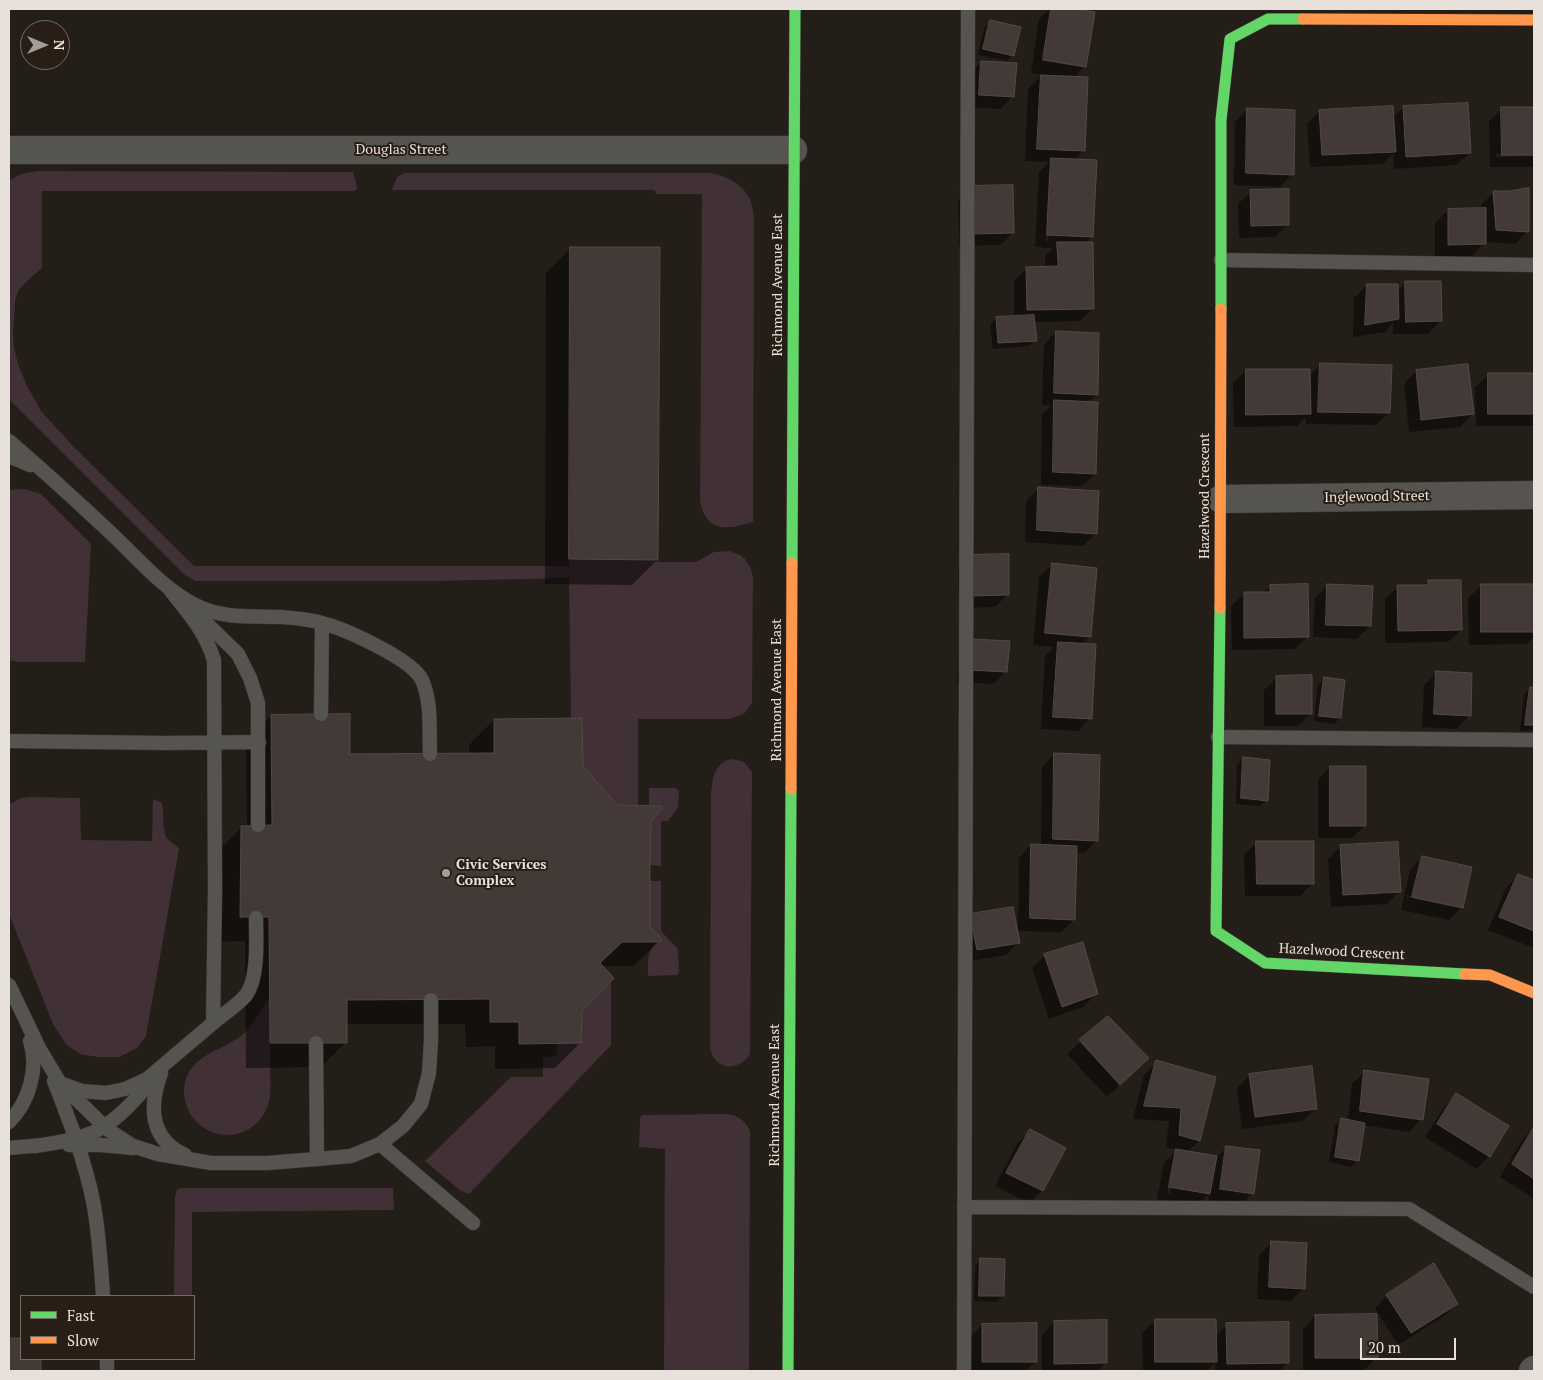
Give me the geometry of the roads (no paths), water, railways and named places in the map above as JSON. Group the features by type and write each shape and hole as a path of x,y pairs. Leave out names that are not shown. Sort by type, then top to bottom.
{"street":[{"name":"Richmond Avenue East","path":"788,1371 795,9"},
{"name":"Hazelwood Crescent","path":"1534,20 1268,19 1230,39 1221,120 1221,499 1216,930 1265,963 1490,975 1534,993"},
{"name":"Douglas Street","path":"17,152 793,150"},
{"name":"Inglewood Street","path":"1221,499 1534,495"}],"lane":[{"path":"964,1371 968,9"},
{"path":"1221,260 1534,265"},
{"path":"9,441 54,480 238,654 250,678 258,703 258,825"},
{"path":"9,457 32,466 54,480"},
{"path":"171,591 196,606 213,612 237,616 301,619 322,623 371,643 406,663 421,678 429,699 430,754"},
{"path":"171,591 200,628 214,660 213,1023"},
{"path":"321,714 322,623"},
{"path":"1218,738 1534,740"},
{"path":"9,741 259,742"},
{"path":"60,1083 82,1091 106,1093 125,1089 148,1079 246,995 254,976 256,918"},
{"path":"9,985 33,1049 33,1065 27,1094 20,1109 9,1122"},
{"path":"18,1007 45,1059 60,1083 103,1126 133,1146 158,1154 211,1163 267,1163 351,1156 380,1144 403,1126 421,1104 429,1073 432,1040 432,1000"},
{"path":"316,1042 317,1159"},
{"path":"76,1141 95,1131 121,1113 135,1100 171,1058"},
{"path":"171,1058 161,1073 156,1086 154,1101 157,1130 175,1150 211,1163"},
{"path":"45,1059 65,1108 93,1201 103,1295"},
{"path":"9,1148 76,1141 145,1150"},
{"path":"380,1144 473,1223"},
{"path":"964,1207 1409,1209 1534,1287"}],"place":[{"name":"Civic Services Complex","path":"446,873"}]}
